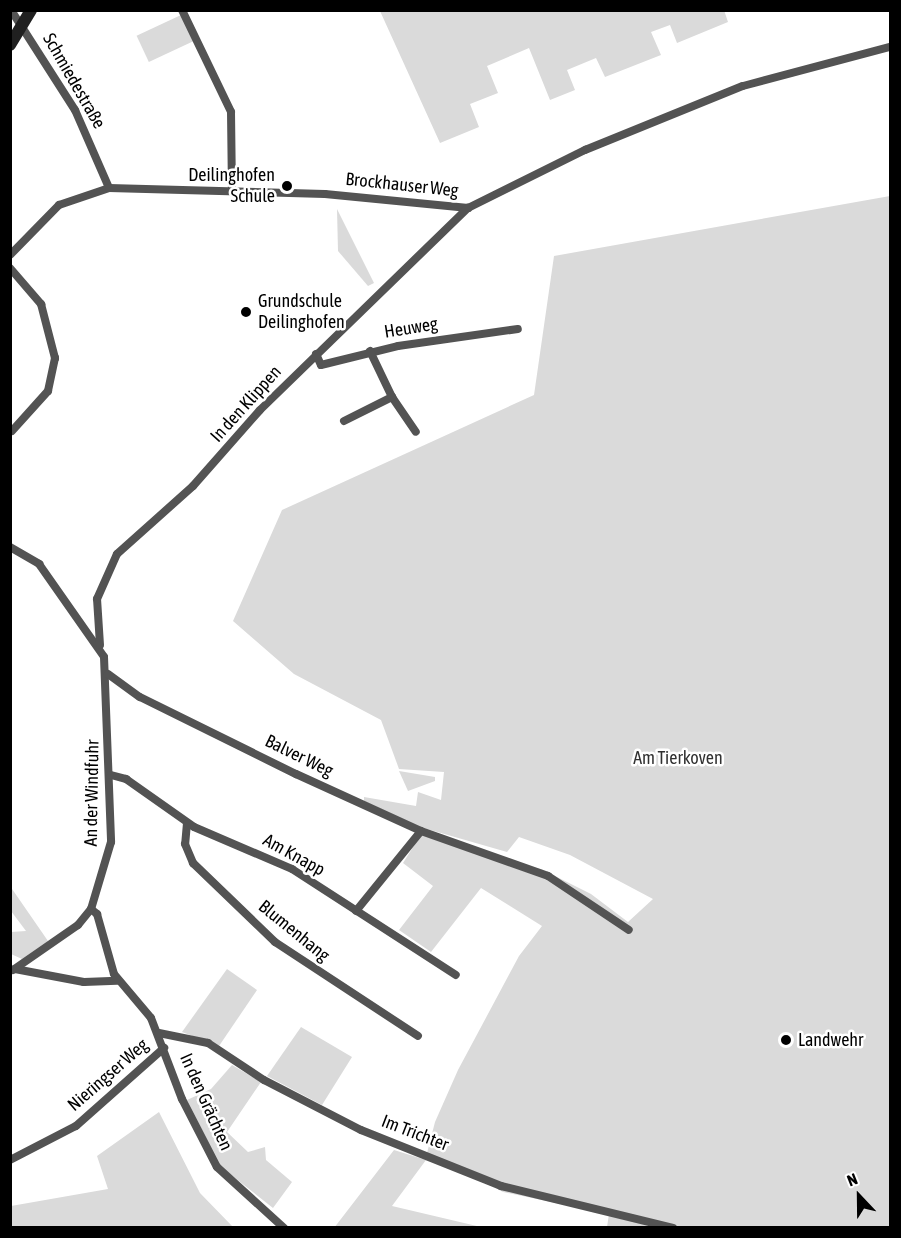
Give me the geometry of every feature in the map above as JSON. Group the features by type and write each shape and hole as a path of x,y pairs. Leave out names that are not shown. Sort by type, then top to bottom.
{"main road":[{"path":"10,45 31,10"}],"street":[{"name":"Schmiedestraße","path":"11,10 82,122 109,188"},
{"path":"182,10 231,112 232,190"},
{"name":"Brockhauser Weg","path":"10,255 58,205 109,188 232,190 468,208 585,150 743,86 891,47"},
{"name":"In den Klippen","path":"100,645 97,599 117,554 193,486 316,354 468,208"},
{"path":"10,268 40,304 55,358 48,391 12,431"},
{"name":"Heuweg","path":"316,354 321,365 370,351 518,329"},
{"path":"370,351 393,397 416,432"},
{"path":"344,421 393,397"},
{"path":"10,547 33,558 100,645 108,674"},
{"name":"An der Windfuhr","path":"13,970 54,944 91,909 111,842 108,674"},
{"name":"Balver Weg","path":"108,674 150,702 421,831 548,876 629,930"},
{"name":"Am Knapp","path":"111,775 126,779 187,823 288,866 356,911 396,931 456,975"},
{"name":"Blumenhang","path":"187,823 185,844 193,863 275,942 418,1036"},
{"path":"356,911 421,831"},
{"path":"91,909 97,914 117,981 159,1033"},
{"path":"13,970 84,982 117,981"},
{"name":"In den Grächten","path":"159,1033 217,1167 284,1227"},
{"name":"Im Trichter","path":"159,1033 208,1043 284,1091 361,1130 501,1186 673,1227"},
{"name":"Nieringser Weg","path":"10,1160 76,1126 164,1048"}],"green space":[{"path":"724,10 728,22 677,43 670,25 651,32 661,55 605,77 596,58 567,70 575,90 550,100 529,48 487,66 498,93 470,104 479,127 440,143 380,11"},
{"path":"181,15 193,41 149,62 137,36"},
{"name":"Am Tierkoven","path":"890,196 890,1227 607,1227 609,1214 503,1192 427,1153 435,1122 458,1070 519,956 542,926 481,888 431,952 399,930 433,886 403,863 422,833 515,866 541,869 591,894 628,922 653,899 570,855 519,837 507,852 420,827 364,801 364,797 416,806 418,792 441,800 444,772 399,769 381,720 294,674 233,621 282,510 534,395 554,256"},
{"path":"337,209 374,283 368,286 338,251"},
{"path":"399,771 435,777 435,781 408,791"},
{"path":"10,886 48,941 22,959 11,954 11,932 26,931 11,911"},
{"path":"227,969 257,990 219,1046 182,1032"},
{"path":"301,1027 352,1057 322,1105 267,1076"},
{"path":"232,1065 261,1082 227,1132 248,1152 265,1147 266,1160 292,1182 273,1208 220,1166 187,1100 211,1089"},
{"path":"159,1112 200,1193 233,1227 11,1227 11,1206 108,1189 97,1156"},
{"path":"394,1150 426,1160 392,1206 481,1227 334,1228"}],"place":[{"name":"Deilinghofen Schule","path":"287,186"},
{"name":"Grundschule Deilinghofen","path":"246,312"},
{"name":"Landwehr","path":"786,1040"}]}
